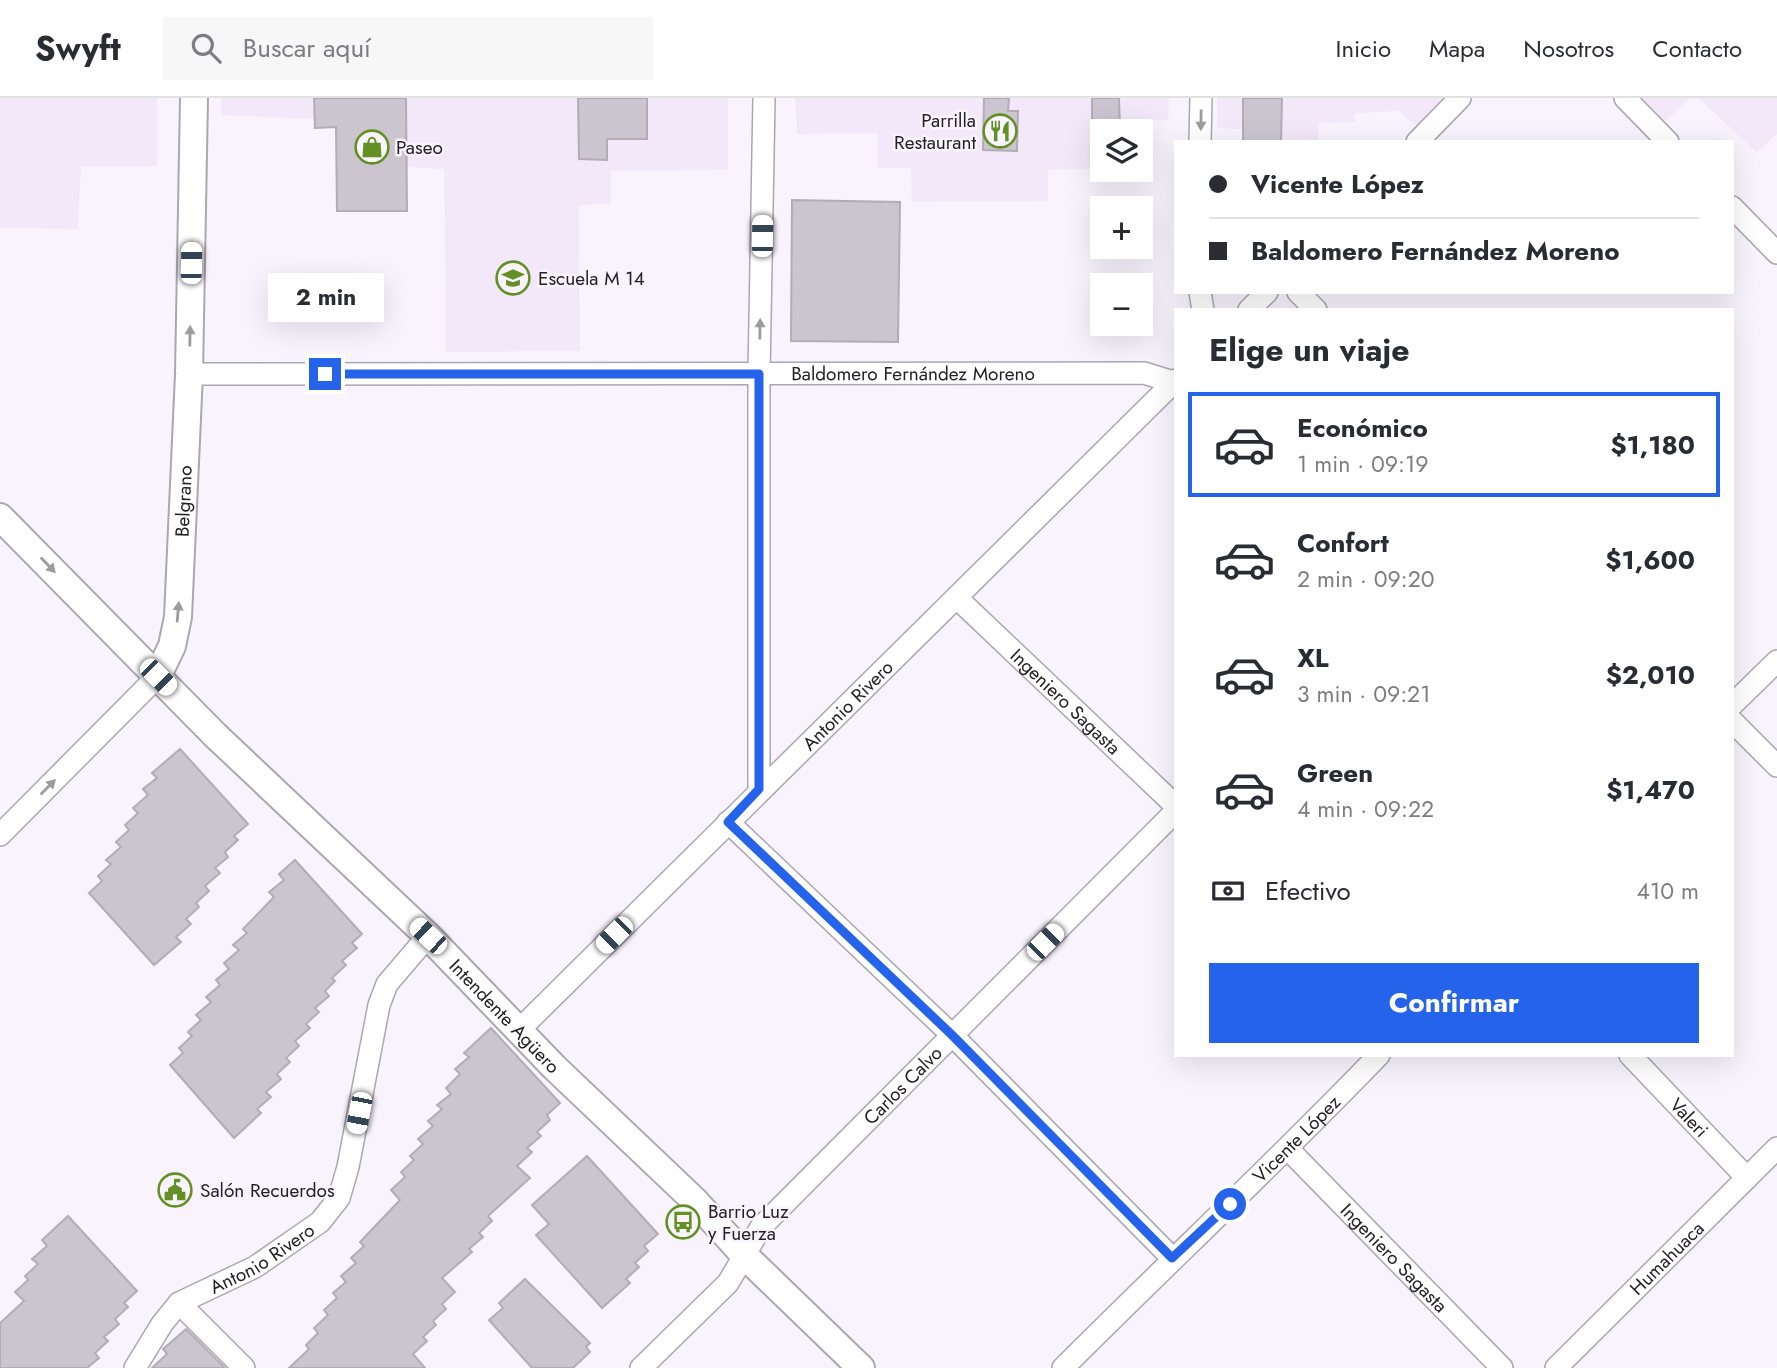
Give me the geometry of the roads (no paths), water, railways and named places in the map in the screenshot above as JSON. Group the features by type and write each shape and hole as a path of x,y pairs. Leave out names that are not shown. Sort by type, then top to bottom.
{"street":[{"name":"Belgrano","path":"0,835 158,677 172,646 178,617 189,374 194,98"},
{"path":"759,789 759,374 764,98"},
{"path":"1200,140 1201,98"},
{"path":"1419,140 1460,98"},
{"path":"1625,98 1666,140"},
{"path":"1734,209 1777,253"},
{"path":"1251,308 1265,294"},
{"path":"1300,294 1314,308"},
{"name":"Baldomero Fernández Moreno","path":"189,374 1144,373 1174,381"},
{"name":"Antonio Rivero","path":"519,1030 759,789 957,598 1174,382"},
{"name":"Intendente Agüero","path":"0,517 158,677 428,936 519,1030 695,1202 745,1256 861,1368"},
{"name":"Ingeniero Sagasta","path":"957,598 1174,807"},
{"path":"1734,703 1777,661"},
{"path":"1734,723 1777,766"},
{"name":"Carlos Calvo","path":"641,1368 728,1283 761,1227 1174,811"},
{"path":"728,822 952,1035 1172,1258"},
{"name":"Antonio Rivero","path":"135,1368 162,1324 179,1304 255,1267 320,1222 339,1198 348,1167 379,1005 387,984 428,936"},
{"name":"Vicente López","path":"1063,1368 1172,1258 1288,1149 1377,1057"},
{"name":"Valeri","path":"1632,1057 1747,1178"},
{"name":"Humahuaca","path":"1556,1368 1777,1148"},
{"name":"Ingeniero Sagasta","path":"1288,1149 1502,1368"},
{"path":"179,1304 244,1368"}],"place":[{"name":"Parrilla Restaurant","path":"1000,131"},
{"name":"Paseo","path":"372,147"},
{"name":"Escuela M 14","path":"513,278"},
{"name":"Salón Recuerdos","path":"175,1190"},
{"name":"Barrio Luz y Fuerza","path":"683,1222"}]}
